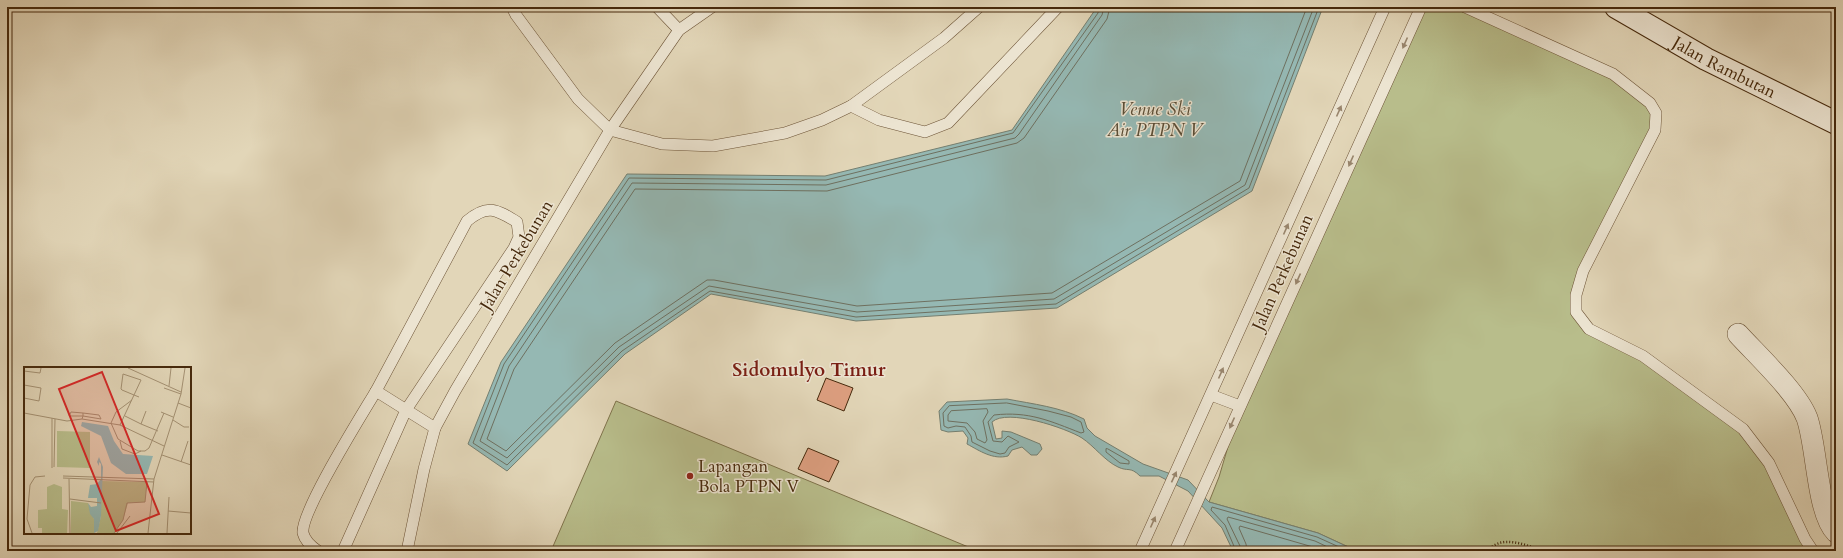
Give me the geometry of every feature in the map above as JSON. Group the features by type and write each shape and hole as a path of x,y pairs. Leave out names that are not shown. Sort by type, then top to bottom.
{"main road":[{"name":"Jalan Rambutan","path":"1616,7 1706,59 1836,123"}],"street":[{"path":"1738,334 1791,392 1807,418 1826,515 1836,532"}],"lane":[{"path":"512,7 516,15 578,99 610,130 662,144 713,146 785,133 822,120 851,106 944,38 979,7"},
{"path":"657,7 679,30"},
{"name":"Jalan Perkebunan","path":"407,551 424,469 435,428 455,391 610,130 679,30 712,7"},
{"path":"851,106 879,120 925,132 948,123 1058,7"},
{"name":"Jalan Perkebunan","path":"1140,551 1385,7"},
{"name":"Jalan Perkebunan","path":"1175,551 1421,7"},
{"path":"1465,7 1613,74 1650,103 1656,113 1655,130 1583,271 1576,295 1576,312 1589,329 1644,356 1743,429 1769,463 1805,539 1813,551"},
{"path":"318,551 310,547 303,533 306,518 329,470 376,391 467,221 478,211 493,210 516,222 518,237 514,248 406,410 343,551"},
{"path":"376,391 435,428"},
{"path":"1211,395 1240,406"}],"path":[{"path":"1488,551 1493,544 1504,542 1518,543 1543,551"}],"green space":[{"path":"1421,7 1465,7 1613,74 1650,103 1655,130 1583,271 1576,312 1589,329 1643,356 1743,429 1769,463 1813,551 1357,551 1318,533 1209,502 1219,477 1240,406"},
{"name":"Lapangan Bola PTPN V","path":"616,401 978,551 551,551"}],"water":[{"name":"Venue Ski Air PTPN V","path":"1096,7 1323,7 1252,191 1057,308 856,321 711,294 625,354 507,471 468,444 501,362 627,174 825,176 1012,130"},
{"path":"1007,399 1056,409 1084,419 1087,428 1095,436 1143,464 1188,480 1209,502 1318,533 1357,551 1233,551 1222,528 1188,491 1159,476 1140,476 1134,471 1118,467 1082,438 1063,429 1037,421 1010,417 1000,418 992,422 996,439 1002,438 1002,431 1011,432 1040,444 1042,449 1037,455 1031,455 1022,447 1012,450 1008,456 992,456 967,444 968,438 963,431 948,432 941,430 939,411 947,402"}],"building":[{"path":"826,378 853,388 844,411 817,400"},
{"path":"808,448 839,461 829,482 798,469"}],"place":[{"name":"Lapangan Bola PTPN V","path":"690,476"}],"district":[{"name":"Sidomulyo Timur","path":"809,369"}]}
